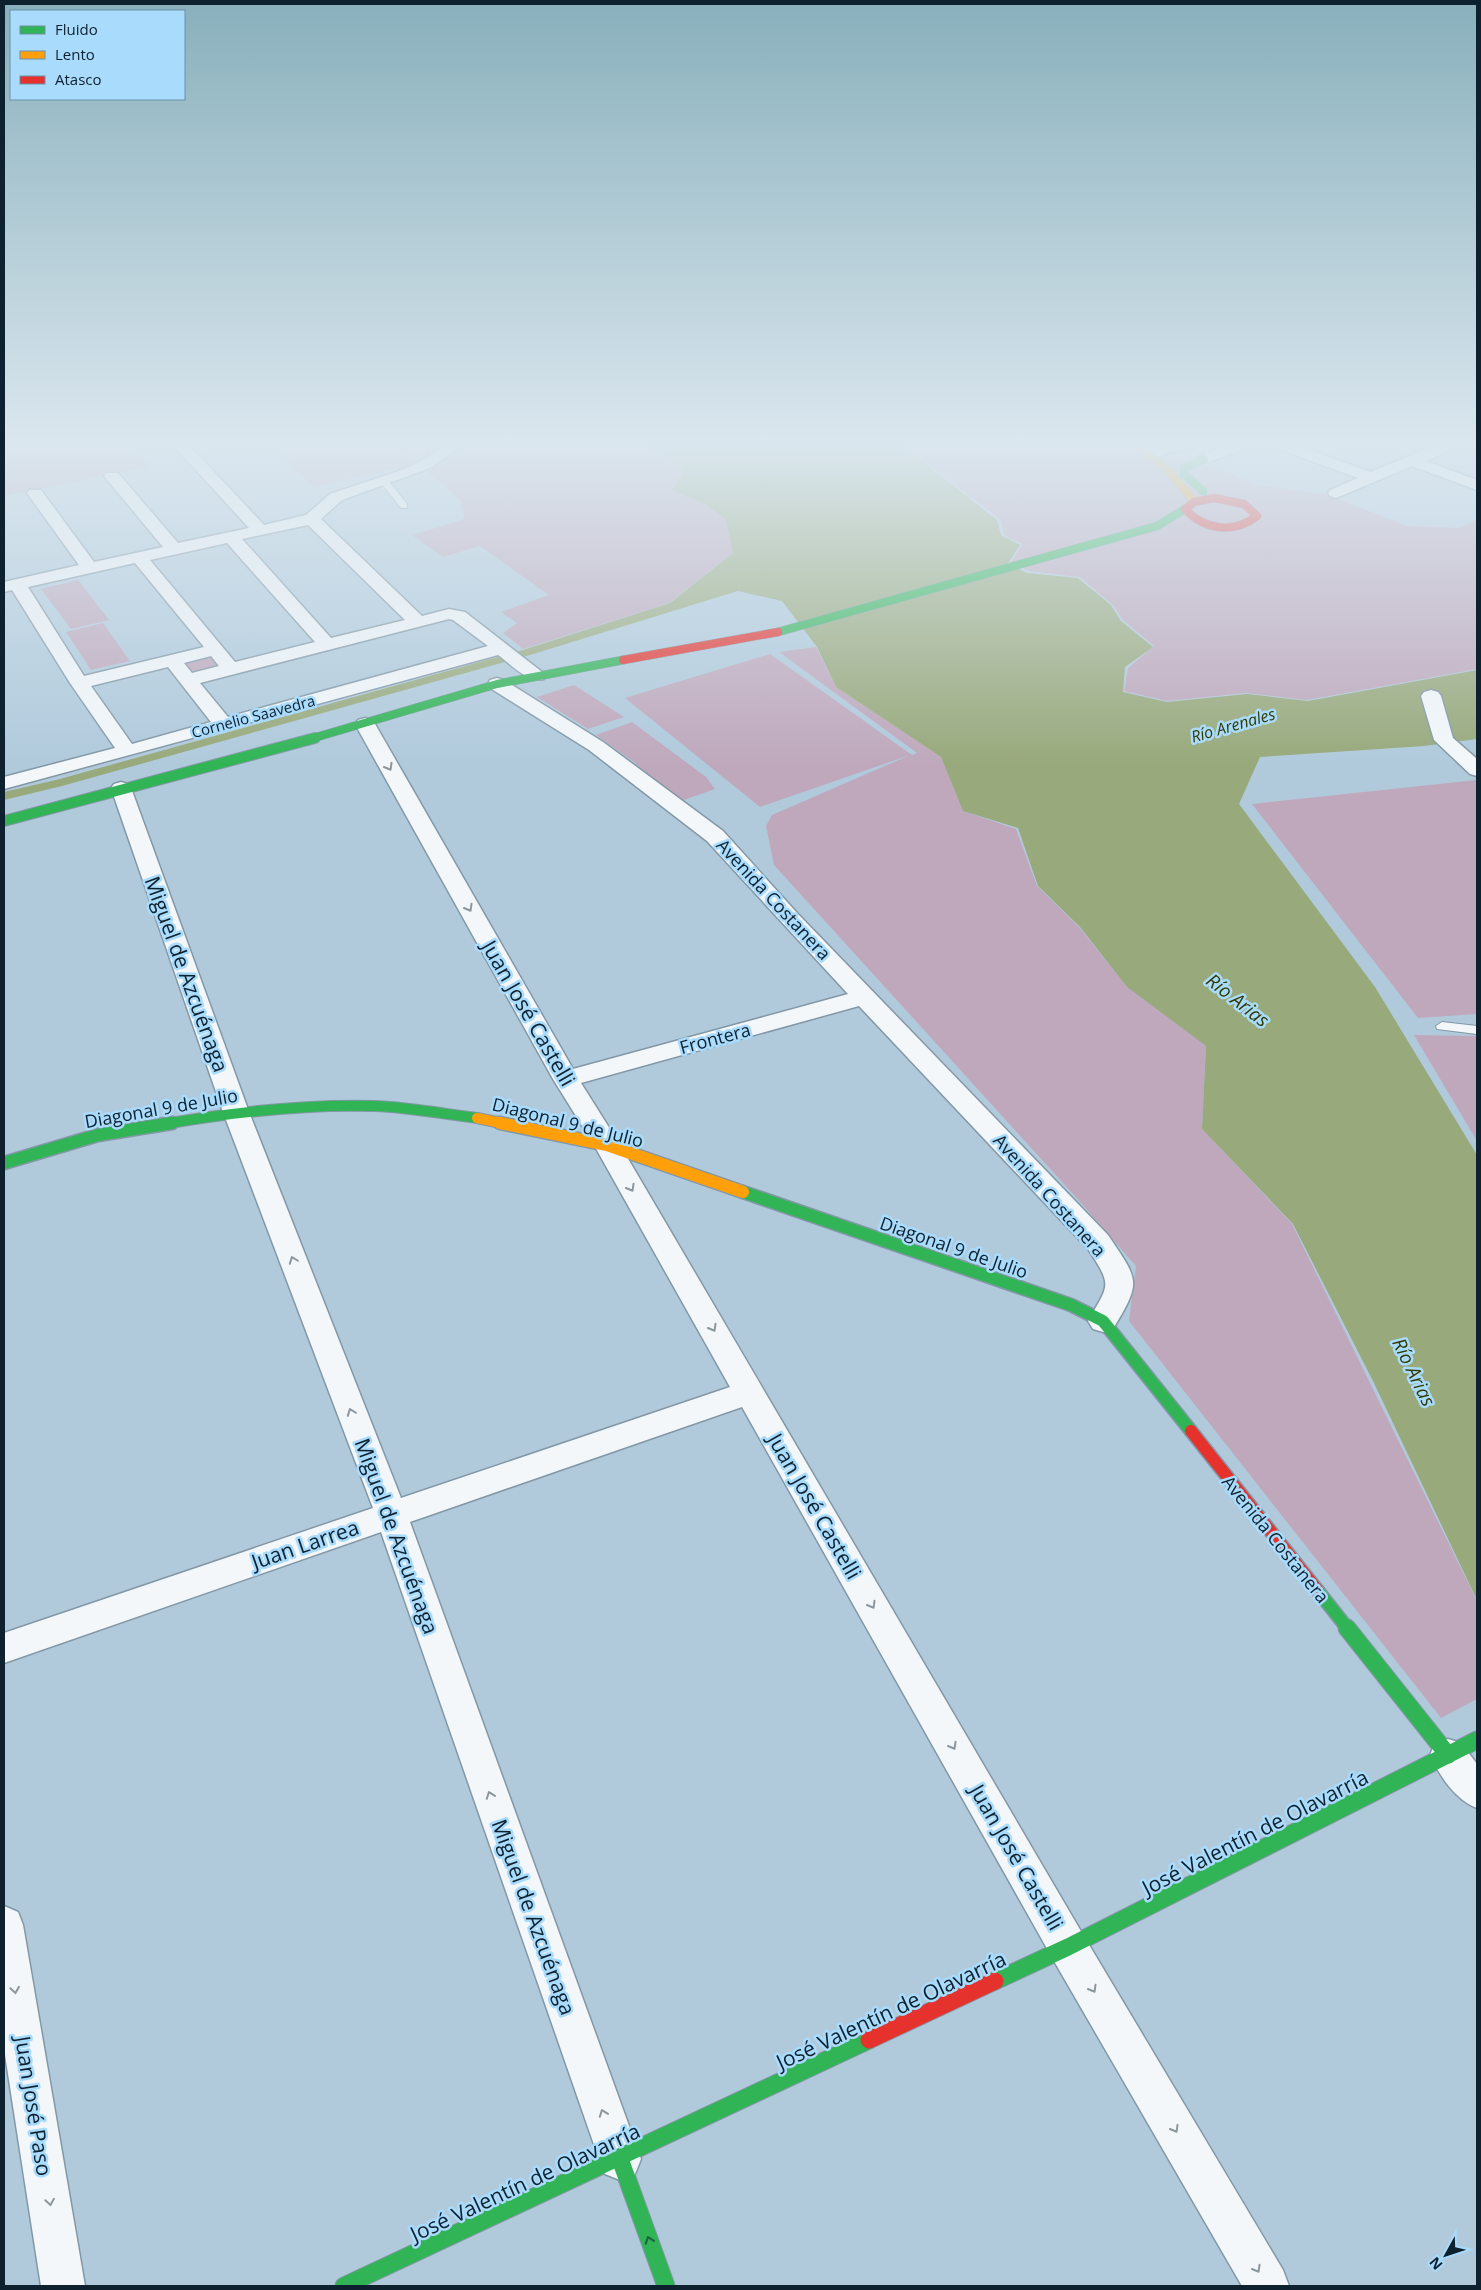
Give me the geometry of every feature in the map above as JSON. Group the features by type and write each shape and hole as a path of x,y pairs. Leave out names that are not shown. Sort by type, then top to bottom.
{"street":[{"path":"77,551 90,568"},
{"path":"127,751 7,587 171,551"},
{"path":"243,551 327,645"},
{"path":"345,551 418,622"},
{"path":"4,821 121,788 365,724 497,684 530,669 781,630 1072,551"},
{"path":"139,557 231,669"},
{"path":"188,680 448,614 459,616 530,669"},
{"name":"Cornelio Saavedra","path":"5,780 127,751 502,648"},
{"path":"79,683 215,650"},
{"path":"172,661 223,724"},
{"name":"Avenida Costanera","path":"497,684 596,746 715,836 790,919 1098,1242 1112,1263 1121,1284 1118,1297 1103,1321 1463,1748 1477,1791"},
{"path":"1432,696 1444,740 1477,770"},
{"name":"Juan José Castelli","path":"365,724 566,1079 750,1392 1068,1947 1268,2286"},
{"name":"Miguel de Azcuénaga","path":"121,788 236,1112 390,1514 666,2286"},
{"name":"Frontera","path":"566,1079 865,997"},
{"name":"Diagonal 9 de Julio","path":"4,1163 98,1135 236,1112 330,1106 376,1106 424,1110 492,1120 606,1146 1071,1305 1103,1321"},
{"name":"Juan Larrea","path":"4,1648 750,1392"},
{"name":"José Valentín de Olavarría","path":"344,2286 620,2159 1068,1947 1463,1748"},
{"name":"Juan José Paso","path":"4,1925 63,2286"}],"lane":[{"path":"1442,1026 1477,1030"}],"shaded area":[{"path":"434,551 464,551 443,557"},
{"path":"487,551 733,551 733,553 669,603 523,649 503,633 517,623 501,612 549,595"},
{"path":"1018,551 1477,551 1477,669 1307,700 1246,693 1167,701 1124,691 1128,668 1154,646 1123,620 1114,606 1080,577 1029,571 1011,562"},
{"path":"78,580 109,620 71,629 41,589"},
{"path":"103,623 130,661 91,670 66,632"},
{"path":"816,647 836,687 941,757 963,811 1016,829 1037,886 1079,927 1127,987 1206,1046 1202,1129 1292,1224 1477,1601 1477,1699 1441,1718 1129,1321 1136,1266 1074,1195 774,865 766,826 772,815 910,755 760,807 625,698 770,654 912,755 917,753 779,652"},
{"path":"212,656 220,666 194,676 183,665 185,660"},
{"path":"574,685 624,717 588,729 537,697"},
{"path":"632,722 706,777 715,789 684,800 658,784 634,762 596,735"},
{"path":"1477,780 1477,1014 1418,1018 1252,804"},
{"path":"1414,1035 1477,1036 1477,1141"}],"water":[{"path":"733,551 1016,551 1008,563 1027,573 1078,578 1111,605 1121,621 1153,647 1125,667 1123,692 1167,702 1247,694 1308,701 1477,670 1477,739 1424,746 1260,757 1239,804 1375,987 1477,1155 1477,1600 1374,1383 1293,1224 1202,1129 1206,1046 1127,987 1080,927 1038,886 1018,828 963,811 941,757 836,687 817,647 782,601 738,591 530,655 62,786 4,800 4,792 60,779 523,650 670,603 733,553"}],"traffic: fast":[{"path":"778,632 1068,551"},
{"path":"4,821 365,724 497,684 623,660"},
{"path":"4,1163 98,1135 236,1112 330,1106 376,1106 477,1118"},
{"path":"743,1192 1071,1305 1103,1321 1191,1431"},
{"path":"1318,1591 1448,1755"},
{"path":"995,1981 1068,1947 1477,1740"},
{"path":"344,2286 869,2040"},
{"path":"620,2159 666,2286"}],"traffic: slow":[{"path":"477,1118 607,1145 743,1192"}],"traffic: jam":[{"path":"623,660 778,632"},
{"path":"1191,1431 1318,1591"},
{"path":"869,2040 995,1981"}],"water label":[{"name":"Río Arenales","path":"1233,725"},
{"name":"Río Arias","path":"1238,1000"},
{"name":"Río Arias","path":"1414,1372"}]}
